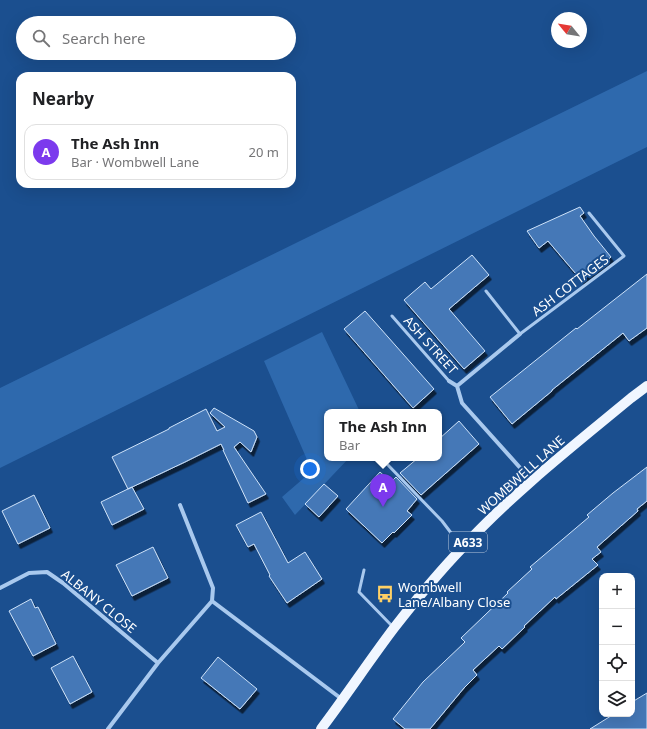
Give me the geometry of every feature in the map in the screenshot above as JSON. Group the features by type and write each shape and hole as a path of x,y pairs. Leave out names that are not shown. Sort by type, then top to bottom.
{"main road":[{"name":"WOMBWELL LANE","path":"321,729 394,628 441,570 477,531 531,481 647,386"}],"street":[{"name":"ASH STREET","path":"457,386 520,334"},
{"name":"ASH STREET","path":"449,381 457,386 462,403 531,481"},
{"path":"108,729 158,663 212,601 213,588 180,505"},
{"name":"ALBANY CLOSE","path":"0,588 29,573 47,572 63,583 158,663"},
{"path":"212,601 343,700"}],"lane":[{"name":"ASH COTTAGES","path":"520,334 624,256 589,213"},
{"path":"486,291 520,334"},
{"name":"ASH STREET","path":"392,316 449,381"},
{"path":"387,464 442,521 462,547"},
{"path":"364,570 359,592 394,628"}],"shaded area":[{"path":"647,71 647,147 0,468 0,388"},
{"path":"322,332 359,409 324,409 324,461 346,461 295,515 282,497 312,471 264,361"}],"building":[{"path":"580,207 584,213 580,216 611,257 582,281 548,241 539,248 527,231"},
{"path":"472,255 489,275 449,309 485,351 464,369 404,300 425,282 431,289"},
{"path":"647,274 647,328 629,341 623,333 512,424 490,397 576,328 577,329"},
{"path":"365,311 434,389 413,408 344,329"},
{"path":"214,408 254,431 257,437 251,452 240,442 234,447 266,494 248,503 221,444 128,489 112,457 206,409 217,431 225,427 210,413"},
{"path":"459,421 479,444 421,495 400,473 414,461 442,461 442,436"},
{"path":"647,467 647,501 637,509 638,511 597,547 601,552 592,559 598,565 556,599 555,597 502,649 499,646 473,670 477,675 464,688 430,729 405,729 393,719 423,682 465,642 461,638 532,569 530,567 589,517 587,515"},
{"path":"380,472 391,482 396,477 417,499 407,511 412,515 382,543 346,509"},
{"path":"324,484 338,496 319,517 305,504"},
{"path":"132,487 144,509 112,525 101,502"},
{"path":"34,495 50,528 18,544 2,511"},
{"path":"261,512 288,563 305,552 322,579 287,603 269,576 270,575 254,544 248,547 236,525"},
{"path":"153,547 168,578 132,596 116,565"},
{"path":"31,599 35,608 38,607 56,644 33,656 9,611"},
{"path":"73,656 92,692 70,704 51,668"},
{"path":"218,657 257,689 240,709 201,678"},
{"path":"647,693 647,729 590,729 609,717 635,717 635,700"}],"place":[{"name":"The Ash Inn","path":"383,507"},
{"name":"Wombwell Lane/Albany Close","path":"385,594"}]}
